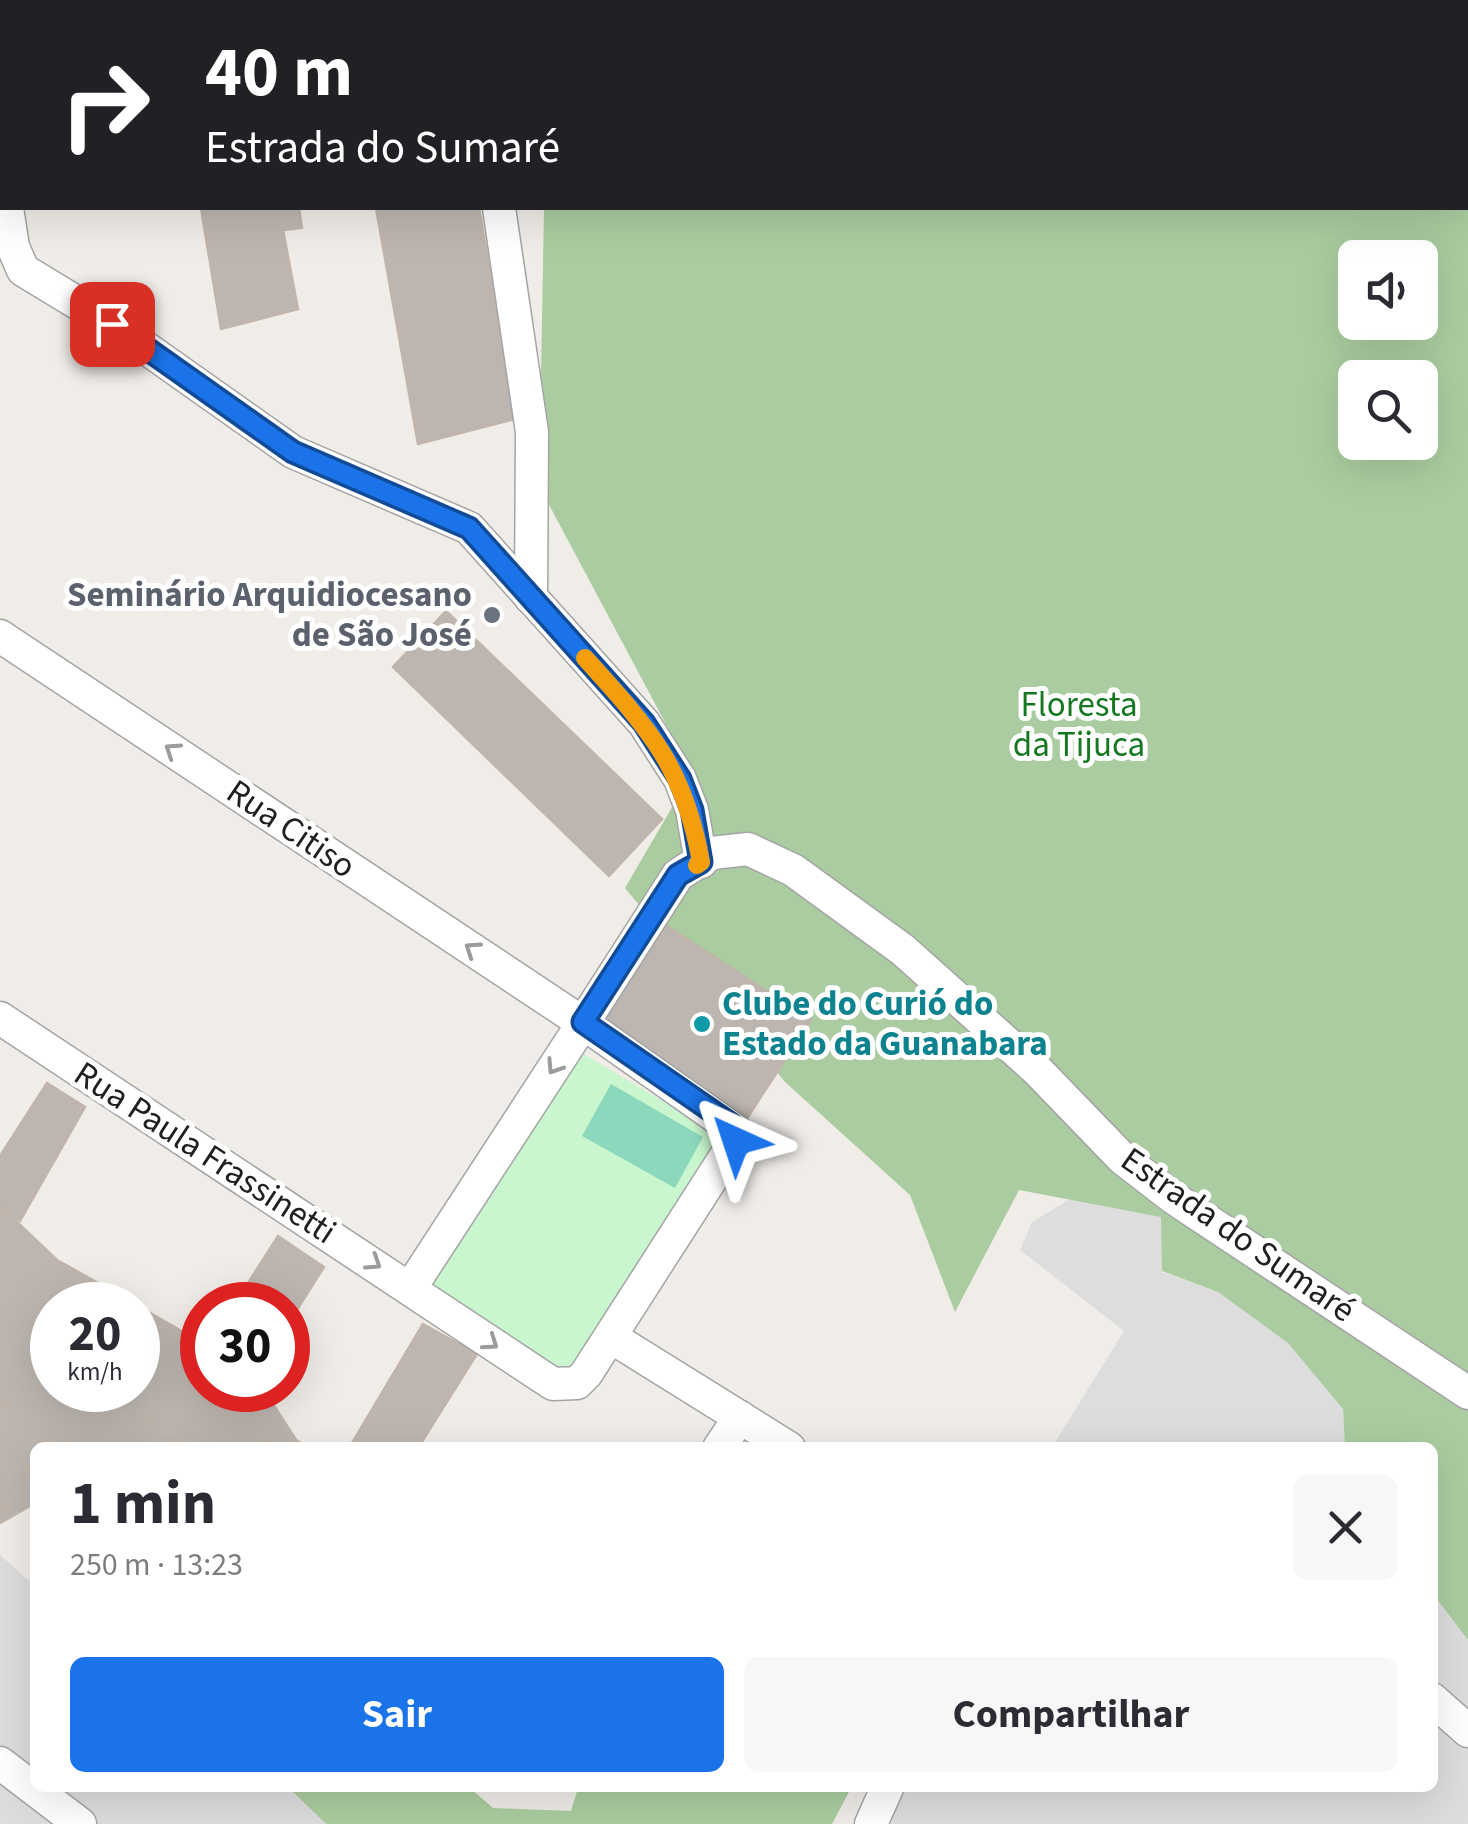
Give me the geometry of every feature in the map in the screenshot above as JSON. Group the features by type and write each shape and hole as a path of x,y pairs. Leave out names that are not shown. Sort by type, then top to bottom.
{"street":[{"path":"7,210 13,247 23,270 112,324 293,452 469,528 644,723 680,779 692,810 701,862"},
{"path":"499,210 532,432 531,598"},
{"name":"Rua Citiso","path":"0,636 583,1022 737,1133 611,1337"},
{"name":"Estrada do Sumaré","path":"410,1287 678,875 712,853 748,849 793,870 903,950 1036,1069 1122,1158 1162,1189 1468,1393"},
{"name":"Rua Paula Frassinetti","path":"0,1018 553,1384 576,1384 611,1337"},
{"path":"611,1337 780,1442"},
{"path":"723,1442 740,1417"},
{"path":"1438,1705 1468,1730"},
{"path":"0,1763 30,1786"},
{"path":"38,1792 80,1824"},
{"path":"871,1824 885,1792"}],"shaded area":[{"path":"1112,1174 1162,1217 1162,1272 1218,1292 1288,1343 1343,1409 1345,1442 1055,1442 1124,1331 1020,1250 1032,1222"},
{"path":"0,1555 30,1582 30,1792 293,1792 326,1824 0,1824"},
{"path":"1438,1601 1468,1640 1468,1824 892,1824 895,1802 906,1792 1438,1792"}],"green space":[{"name":"Floresta da Tijuca","path":"544,210 1468,210 1468,1640 1438,1601 1438,1442 1345,1442 1343,1409 1288,1343 1218,1292 1162,1271 1161,1217 1019,1190 955,1312 910,1195 785,1082 625,888 692,773 539,486"},
{"path":"582,1053 721,1136 571,1380 429,1287"},
{"path":"611,1084 703,1137 675,1188 582,1136"},
{"path":"293,1792 475,1792 493,1808 571,1811 577,1792 849,1792 832,1824 326,1824"}],"building":[{"path":"201,210 299,210 302,228 283,230 298,309 221,329"},
{"path":"376,210 479,210 515,419 418,444"},
{"name":"Seminário Arquidiocesano de São José","path":"446,611 662,819 609,876 393,667"},
{"name":"Clube do Curió do Estado da Guanabara","path":"656,919 811,1020 744,1123 594,1028"},
{"path":"47,1083 85,1107 20,1221 0,1206 0,1156"},
{"path":"0,1206 57,1260 96,1282 30,1282 30,1412 160,1412 160,1319 180,1330 180,1412 278,1412 299,1442 30,1442 30,1506 0,1523"},
{"path":"278,1236 324,1267 310,1289 310,1282 249,1282"},
{"path":"423,1324 477,1354 422,1442 353,1442"},
{"path":"30,1374 30,1412 67,1412 47,1442 30,1442 30,1467 0,1512 0,1412"},
{"path":"170,1377 180,1384 180,1412 222,1412 266,1442 177,1442 144,1419 148,1412 160,1412 160,1393"},
{"path":"87,1412 134,1412 177,1442 66,1442"}],"slow traffic":[{"path":"585,658 644,723 680,779 692,810 701,862 697,865"}],"place":[{"name":"Seminário Arquidiocesano de São José","path":"492,615"},
{"name":"Clube do Curió do Estado da Guanabara","path":"702,1024"}],"route":[{"path":"112,324 293,452 469,528 644,723 680,779 692,810 701,862 678,875 583,1022 732,1125 736,1141"}]}
